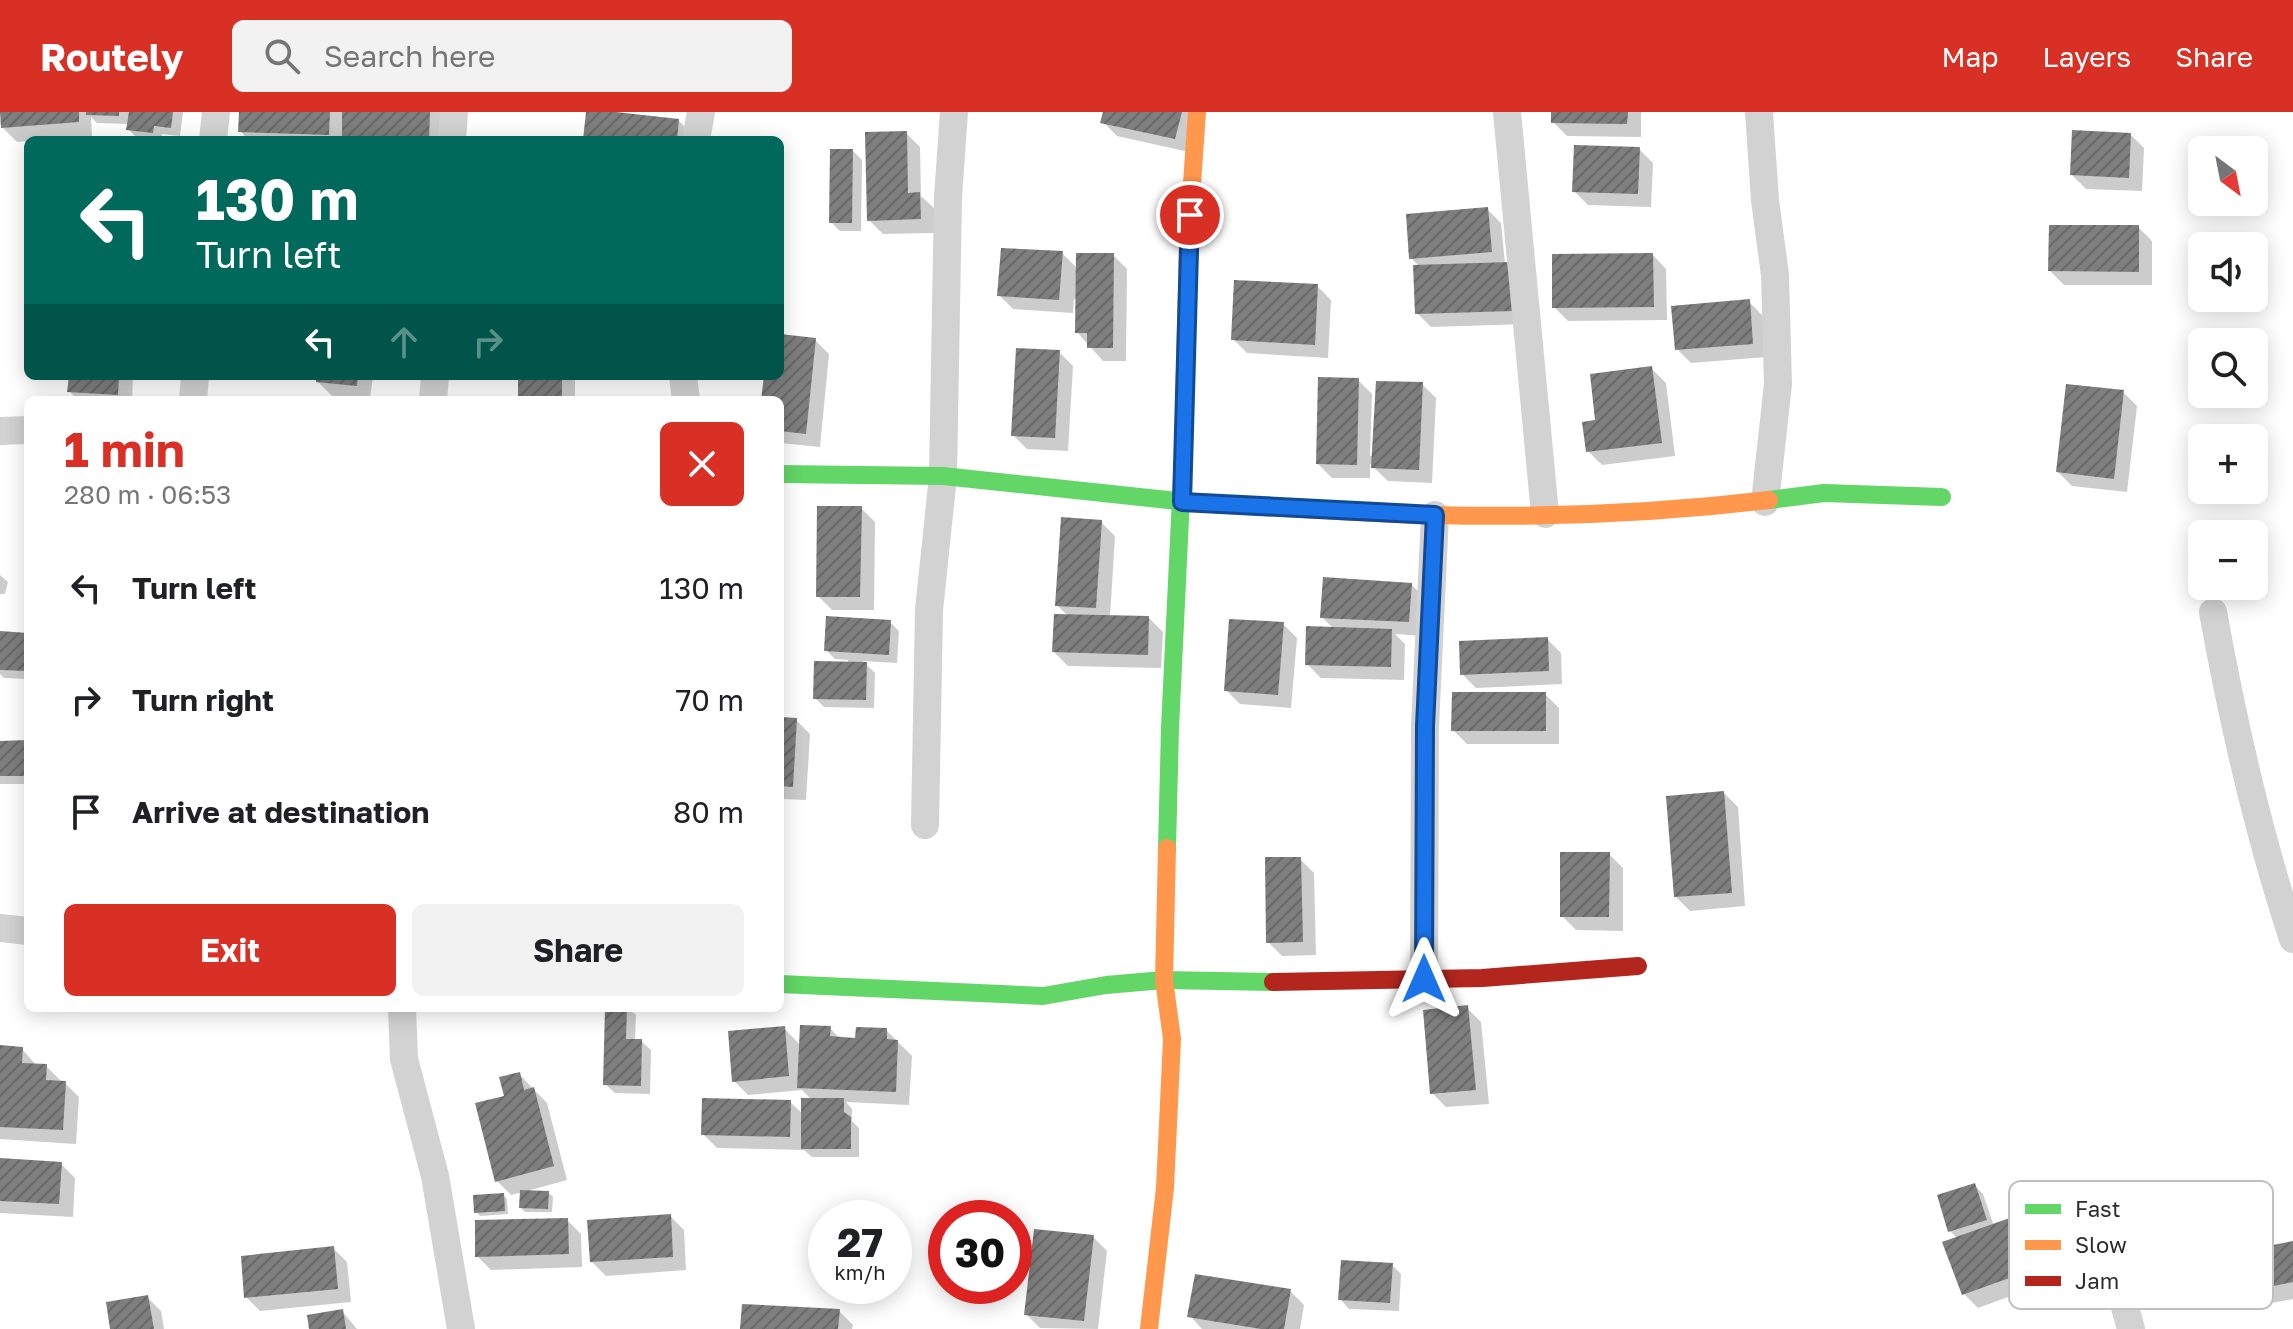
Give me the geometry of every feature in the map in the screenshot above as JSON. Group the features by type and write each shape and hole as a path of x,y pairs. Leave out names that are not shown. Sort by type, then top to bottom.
{"street":[{"path":"213,136 216,112"},
{"path":"452,136 454,112"},
{"path":"697,136 701,112"},
{"path":"925,825 929,610 943,476 948,197 954,112"},
{"path":"1149,1329 1165,1188 1172,1039 1164,980 1170,728 1182,502 1188,240 1197,112"},
{"path":"1507,112 1545,514"},
{"path":"1759,112 1765,200 1775,275 1778,384 1765,502"},
{"path":"0,431 24,430"},
{"path":"784,474 943,476 1182,502 1435,515 1709,507 1824,493 1942,497"},
{"path":"1424,979 1425,726 1435,515"},
{"path":"2213,612 2233,715 2273,879 2293,939"},
{"path":"0,928 24,931"},
{"path":"784,984 1043,996 1106,985 1164,980 1299,983 1638,966"},
{"path":"402,1012 404,1059 435,1176 461,1329"},
{"path":"2126,1309 2131,1329"}],"building":[{"path":"0,112 79,112 79,122 1,128"},
{"path":"86,112 119,112 119,116 86,115"},
{"path":"129,112 173,112 171,128 154,126 153,133 126,130"},
{"path":"239,112 330,112 329,135 238,132"},
{"path":"342,112 430,112 429,136 342,136"},
{"path":"586,112 679,119 677,136 583,136"},
{"path":"1103,112 1182,112 1175,139 1100,123"},
{"path":"1551,112 1628,112 1627,124 1551,123"},
{"path":"2072,130 2131,133 2129,178 2070,175"},
{"path":"907,131 908,193 920,192 921,219 867,221 865,132"},
{"path":"1574,145 1640,147 1638,194 1572,192"},
{"path":"830,149 853,149 852,223 829,223"},
{"path":"1488,207 1492,252 1409,259 1406,214"},
{"path":"2049,225 2139,225 2139,272 2048,271"},
{"path":"1001,248 1063,251 1059,300 997,296"},
{"path":"1076,253 1114,253 1113,348 1087,348 1087,333 1075,333"},
{"path":"1653,253 1654,307 1552,308 1552,254"},
{"path":"1511,262 1512,311 1415,314 1413,265"},
{"path":"1234,280 1318,284 1315,345 1231,340"},
{"path":"1750,299 1753,344 1675,350 1671,306"},
{"path":"784,334 816,338 806,434 784,431 784,396 762,396 764,380 784,380"},
{"path":"1016,348 1060,350 1055,438 1011,436"},
{"path":"1652,366 1662,443 1586,452 1582,422 1595,420 1590,374"},
{"path":"1318,377 1359,378 1357,465 1316,464"},
{"path":"68,380 119,380 118,395 67,392"},
{"path":"316,380 358,380 357,386"},
{"path":"518,380 562,380 562,396 518,396"},
{"path":"1376,381 1423,382 1419,470 1371,468"},
{"path":"2066,384 2124,390 2114,479 2056,472"},
{"path":"817,506 862,506 860,597 816,597"},
{"path":"1061,517 1102,520 1096,608 1055,606"},
{"path":"1323,577 1412,583 1409,622 1320,618"},
{"path":"1054,614 1149,616 1148,655 1052,652"},
{"path":"826,616 891,620 889,655 824,651"},
{"path":"1229,619 1284,622 1278,695 1224,691"},
{"path":"1306,626 1392,629 1391,667 1305,665"},
{"path":"0,631 24,633 24,671 0,670"},
{"path":"1548,637 1549,671 1460,675 1459,641"},
{"path":"814,661 867,662 866,700 813,699"},
{"path":"1452,692 1546,692 1546,731 1451,731"},
{"path":"784,717 797,718 793,787 784,786"},
{"path":"24,740 24,776 0,776 0,741"},
{"path":"1724,791 1732,893 1674,897 1666,796"},
{"path":"1560,852 1610,852 1609,917 1560,917"},
{"path":"1265,857 1301,857 1303,942 1266,943"},
{"path":"1468,1005 1476,1090 1430,1094 1423,1010"},
{"path":"605,1012 627,1012 626,1039 642,1039 641,1086 603,1085"},
{"path":"800,1025 831,1026 830,1036 855,1038 856,1027 887,1028 887,1039 898,1040 896,1092 797,1088"},
{"path":"785,1026 789,1076 732,1082 728,1031"},
{"path":"0,1045 23,1047 22,1063 47,1064 46,1080 66,1081 63,1130 0,1127"},
{"path":"520,1072 524,1090 534,1087 554,1166 495,1182 475,1103 504,1096 499,1077"},
{"path":"702,1098 791,1100 790,1137 701,1135"},
{"path":"801,1098 844,1098 844,1112 851,1117 851,1149 801,1149"},
{"path":"0,1158 62,1162 59,1204 0,1201"},
{"path":"1975,1183 1987,1220 1948,1232 1937,1195"},
{"path":"520,1190 549,1191 548,1209 519,1208"},
{"path":"504,1193 505,1211 474,1213 473,1195"},
{"path":"671,1214 673,1257 590,1262 587,1220"},
{"path":"568,1218 569,1254 475,1257 475,1220"},
{"path":"2009,1218 2009,1278 1962,1295 1942,1242"},
{"path":"1034,1229 1094,1235 1084,1321 1024,1315 1025,1304 1032,1304"},
{"path":"2293,1241 2293,1282 2273,1286 2273,1245"},
{"path":"334,1246 338,1289 244,1298 241,1256"},
{"path":"1341,1260 1393,1263 1390,1303 1338,1300"},
{"path":"1195,1274 1291,1289 1284,1329 1261,1329 1187,1317"},
{"path":"148,1295 154,1329 110,1329 106,1302"},
{"path":"742,1304 840,1309 838,1329 740,1329"},
{"path":"343,1309 346,1329 309,1329 307,1315"}],"traffic: fast":[{"path":"1167,848 1183,456"},
{"path":"784,474 943,476 1196,503"},
{"path":"1769,500 1824,493 1942,497"},
{"path":"784,984 1043,996 1106,985 1164,980 1273,982"}],"traffic: slow":[{"path":"1183,456 1188,240 1197,112"},
{"path":"1196,503 1404,514 1518,516 1602,514 1769,500"},
{"path":"1149,1329 1165,1188 1172,1039 1164,980 1167,848"}],"traffic: jam":[{"path":"1273,982 1482,978 1638,966"}],"route":[{"path":"1190,215 1182,502 1435,515 1425,726 1424,979"}]}
